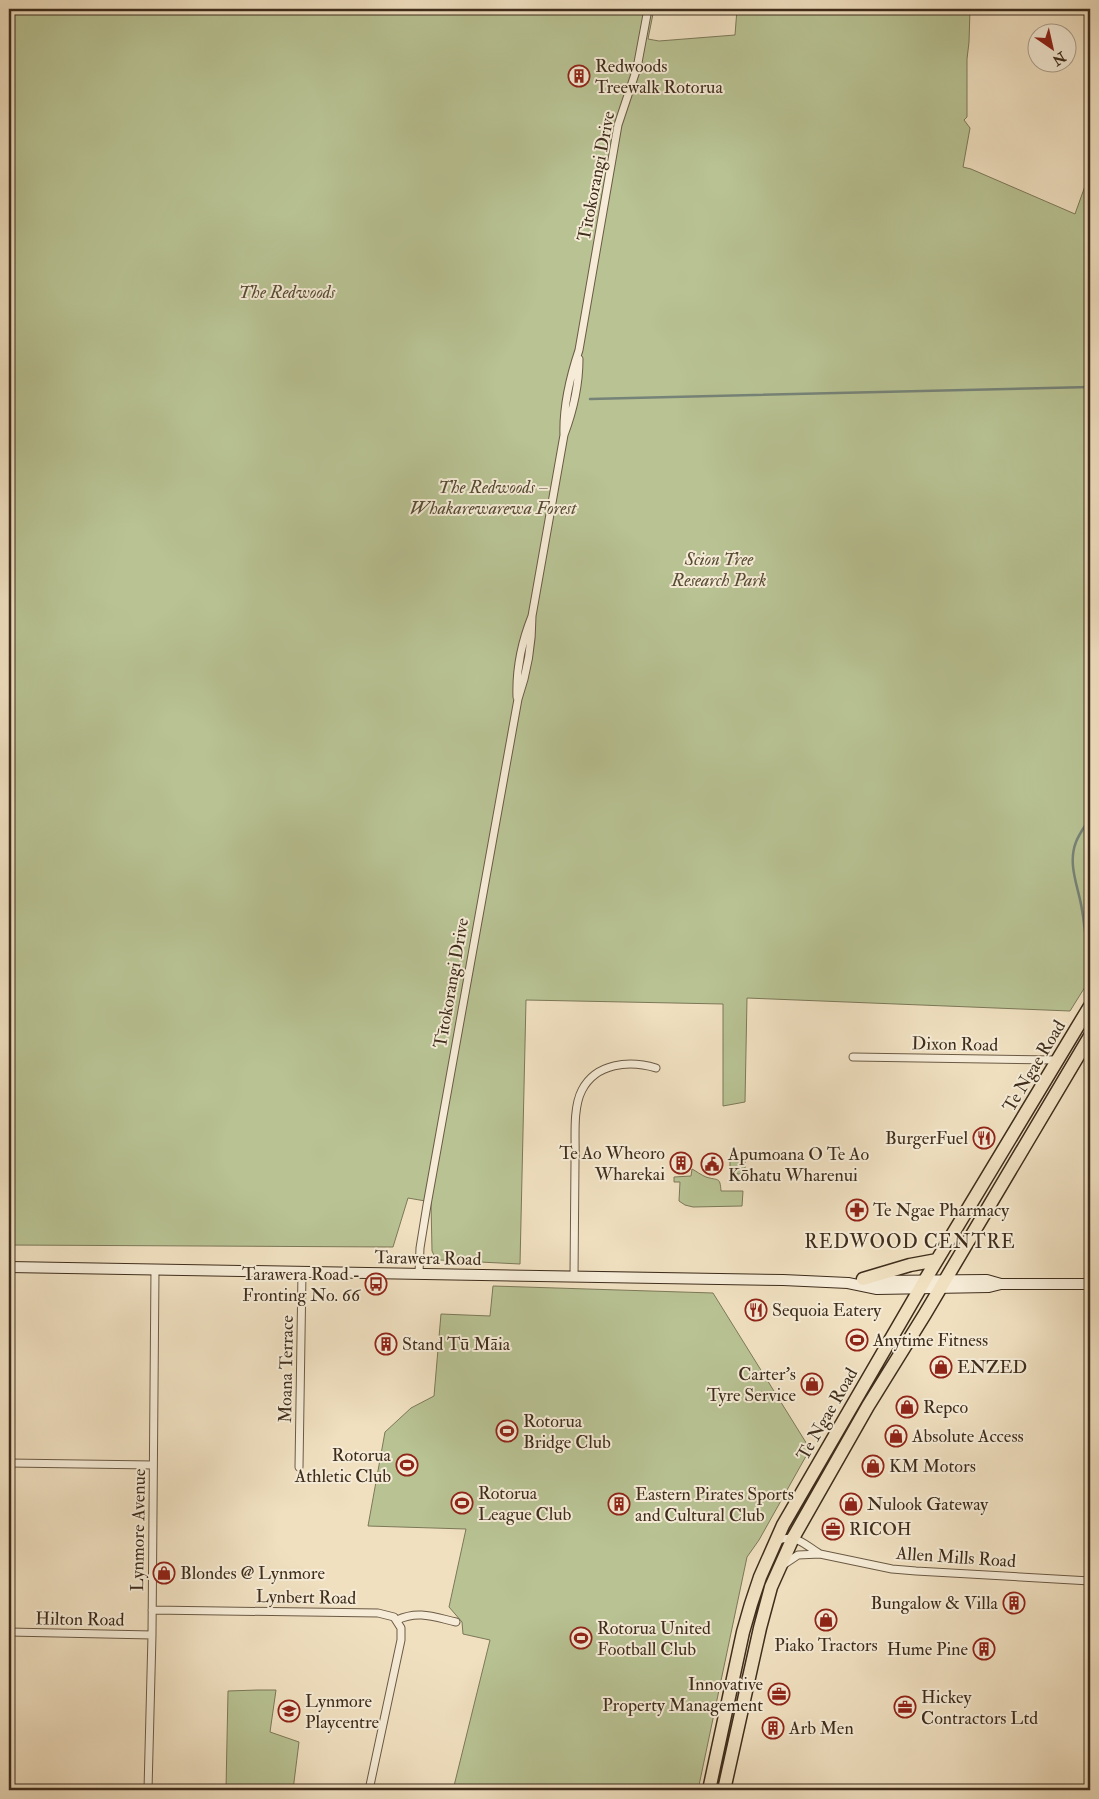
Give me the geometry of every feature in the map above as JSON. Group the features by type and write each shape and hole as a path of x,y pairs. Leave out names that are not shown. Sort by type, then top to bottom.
{"highway":[{"name":"Te Ngae Road","path":"709,1790 743,1632 760,1577 775,1541 922,1284 1090,1006"},
{"name":"Te Ngae Road","path":"724,1790 760,1628 771,1587 778,1570 868,1406 943,1284 1090,1036"},
{"path":"863,1279 910,1265 937,1260"}],"main road":[{"name":"Tarawera Road","path":"9,1268 783,1280 848,1283 877,1289 922,1284"},
{"name":"Tarawera Road","path":"848,1283 863,1279 922,1284"},
{"path":"922,1284 987,1280 1001,1284 1090,1284"}],"street":[{"name":"Tītokorangi Drive","path":"419,1273 420,1248 427,1205 518,699 517,684 526,631 532,616 564,435 571,416 579,371 579,350 618,125 637,68 648,9"},
{"name":"Dixon Road","path":"852,1058 1058,1060"},
{"path":"574,1277 578,1098 590,1078 608,1067 622,1064 638,1064 656,1068"},
{"name":"Lynmore Avenue","path":"148,1790 152,1635 155,1270"},
{"name":"Moana Terrace","path":"299,1467 302,1272"},
{"path":"9,1462 153,1465"},
{"path":"775,1541 797,1536"},
{"name":"Allen Mills Road","path":"797,1536 820,1554"},
{"name":"Allen Mills Road","path":"778,1570 787,1561 798,1555 820,1554 892,1569 1090,1581"},
{"name":"Lynbert Road","path":"152,1610 378,1613 387,1614 397,1620 418,1614 456,1622"},
{"path":"369,1790 401,1640 401,1628 397,1620"},
{"name":"Hilton Road","path":"9,1632 152,1635"}],"green space":[{"name":"The Redwoods – Whakarewarewa Forest","path":"9,9 654,9 648,39 659,41 735,35 737,9 802,9 817,13 819,9 970,9 967,59 967,117 964,120 970,128 963,167 1075,214 1090,172 1090,979 1070,1011 747,998 745,1102 723,1106 723,1004 526,1000 520,1264 439,1260 432,1251 431,1202 408,1198 393,1247 9,1245"},
{"path":"745,1154 745,1174 730,1174 730,1156"},
{"path":"692,1169 706,1177 718,1180 721,1191 743,1191 742,1206 693,1207 679,1201 680,1182 674,1182 674,1177 691,1176"},
{"path":"493,1286 713,1293 810,1449 759,1540 747,1557 698,1790 453,1790 490,1640 463,1634 462,1622 449,1607 466,1529 368,1526 385,1432 411,1408 434,1396 441,1314 490,1316"},
{"path":"276,1690 270,1732 299,1742 293,1790 226,1790 228,1691"}],"waterway":[{"path":"590,399 1090,387"},
{"path":"1090,818 1076,842 1073,859 1073,868 1090,952"},
{"path":"1087,981 1090,966"}],"place":[{"name":"Redwoods Treewalk Rotorua","path":"579,76"},
{"name":"BurgerFuel","path":"984,1138"},
{"name":"Te Ao Wheoro Wharekai","path":"681,1163"},
{"name":"Apumoana O Te Ao Kōhatu Wharenui","path":"712,1164"},
{"name":"Te Ngae Pharmacy","path":"857,1210"},
{"name":"Tarawera Road - Fronting No. 66","path":"376,1284"},
{"name":"Sequoia Eatery","path":"756,1310"},
{"name":"Anytime Fitness","path":"857,1340"},
{"name":"Stand Tū Māia","path":"386,1344"},
{"name":"ENZED","path":"941,1367"},
{"name":"Carter's Tyre Service","path":"812,1384"},
{"name":"Repco","path":"907,1407"},
{"name":"Rotorua Bridge Club","path":"507,1431"},
{"name":"Absolute Access","path":"896,1436"},
{"name":"Rotorua Athletic Club","path":"407,1465"},
{"name":"KM Motors","path":"873,1466"},
{"name":"Rotorua League Club","path":"462,1503"},
{"name":"Eastern Pirates Sports and Cultural Club","path":"619,1504"},
{"name":"Nulook Gateway","path":"851,1504"},
{"name":"RICOH","path":"833,1529"},
{"name":"Blondes @ Lynmore","path":"164,1573"},
{"name":"Bungalow & Villa","path":"1014,1603"},
{"name":"Piako Tractors","path":"826,1620"},
{"name":"Rotorua United Football Club","path":"581,1638"},
{"name":"Hume Pine","path":"984,1649"},
{"name":"Innovative Property Management","path":"779,1694"},
{"name":"Hickey Contractors Ltd","path":"905,1707"},
{"name":"Lynmore Playcentre","path":"289,1711"},
{"name":"Arb Men","path":"773,1728"}],"district":[{"name":"REDWOOD CENTRE","path":"910,1241"}],"park label":[{"name":"The Redwoods","path":"287,292"},
{"name":"Scion Tree Research Park","path":"719,569"}]}
